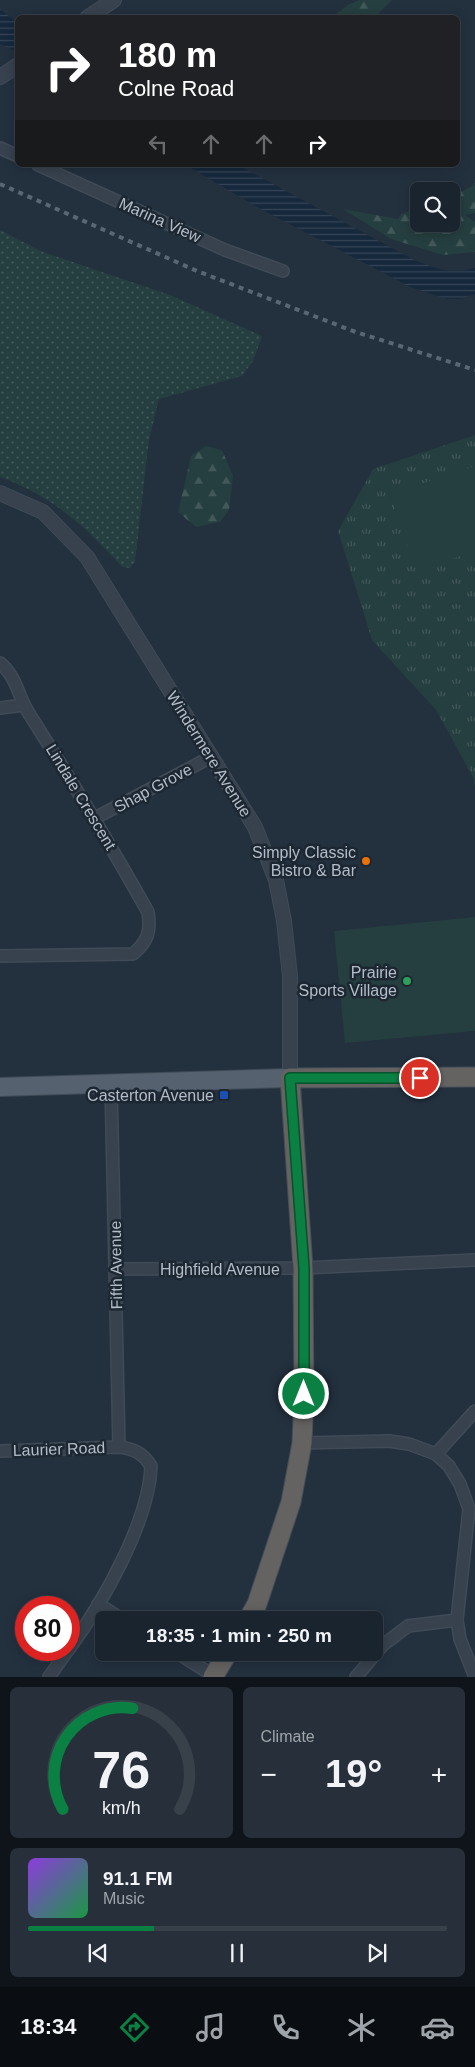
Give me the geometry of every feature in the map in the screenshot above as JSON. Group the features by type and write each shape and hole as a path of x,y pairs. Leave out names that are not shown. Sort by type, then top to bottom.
{"highway":[{"path":"253,1611 291,1502 302,1443 304,1268 290,1078 475,1077"},
{"path":"213,1676 222,1661"}],"main road":[{"path":"0,1087 290,1078"}],"street":[{"path":"92,15 114,0"},
{"path":"0,76 15,67"},
{"path":"0,148 15,155"},
{"name":"Marina View","path":"42,167 225,250 283,271"},
{"name":"Windermere Avenue","path":"0,493 43,512 87,556 255,827 276,880 284,921 290,976 290,1078"},
{"name":"Lindale Crescent","path":"0,663 14,680 24,705 96,818 148,912 149,936 133,954 0,956"},
{"path":"0,708 24,705"},
{"name":"Shap Grove","path":"96,818 211,757"},
{"name":"Fifth Avenue","path":"111,1084 119,1447"},
{"name":"Highfield Avenue","path":"115,1269 304,1268 475,1260"},
{"path":"436,1454 475,1411"},
{"path":"302,1443 389,1441 409,1444 436,1454 448,1466 460,1484 469,1510 457,1620 460,1640 475,1677"},
{"path":"80,1632 98,1604 140,1523 151,1466 145,1457 133,1449 119,1447"},
{"name":"Laurier Road","path":"0,1451 119,1447"},
{"path":"98,1604 109,1611"},
{"path":"356,1677 383,1645 408,1626 457,1620"},
{"path":"49,1677 60,1661"},
{"path":"190,1661 213,1676"}],"green space":[{"path":"359,0 392,0 377,15 335,15 348,5"},
{"path":"475,183 475,213 465,215 475,222 475,252 443,255 391,239 343,209 398,219 401,214 410,210 410,232 460,232 460,192"},
{"path":"0,230 43,252 170,295 262,336 253,361 242,376 159,399 149,440 135,562 130,568 122,567 81,526 52,503 36,493 0,477"},
{"path":"475,435 475,787 473,777 436,710 372,640 338,531 373,469"},
{"path":"206,446 222,450 233,476 229,510 220,522 196,527 178,512 191,456"},
{"path":"475,466 475,551 416,571 391,494"},
{"name":"Prairie Sports Village","path":"475,917 475,1031 345,1043 334,931"}],"water":[{"path":"0,9 15,21 15,51 0,44"},
{"path":"189,167 242,167 414,260 451,271 475,268 475,294 459,299 447,299 410,287 257,207"}],"railway":[{"path":"0,184 197,271 353,331 475,370"}],"place":[{"name":"Simply Classic Bistro & Bar","path":"366,861"},
{"name":"Prairie Sports Village","path":"407,981"},
{"name":"Casterton Avenue","path":"224,1095"}],"route":[{"path":"304,1394 304,1268 290,1078 420,1078"}]}
